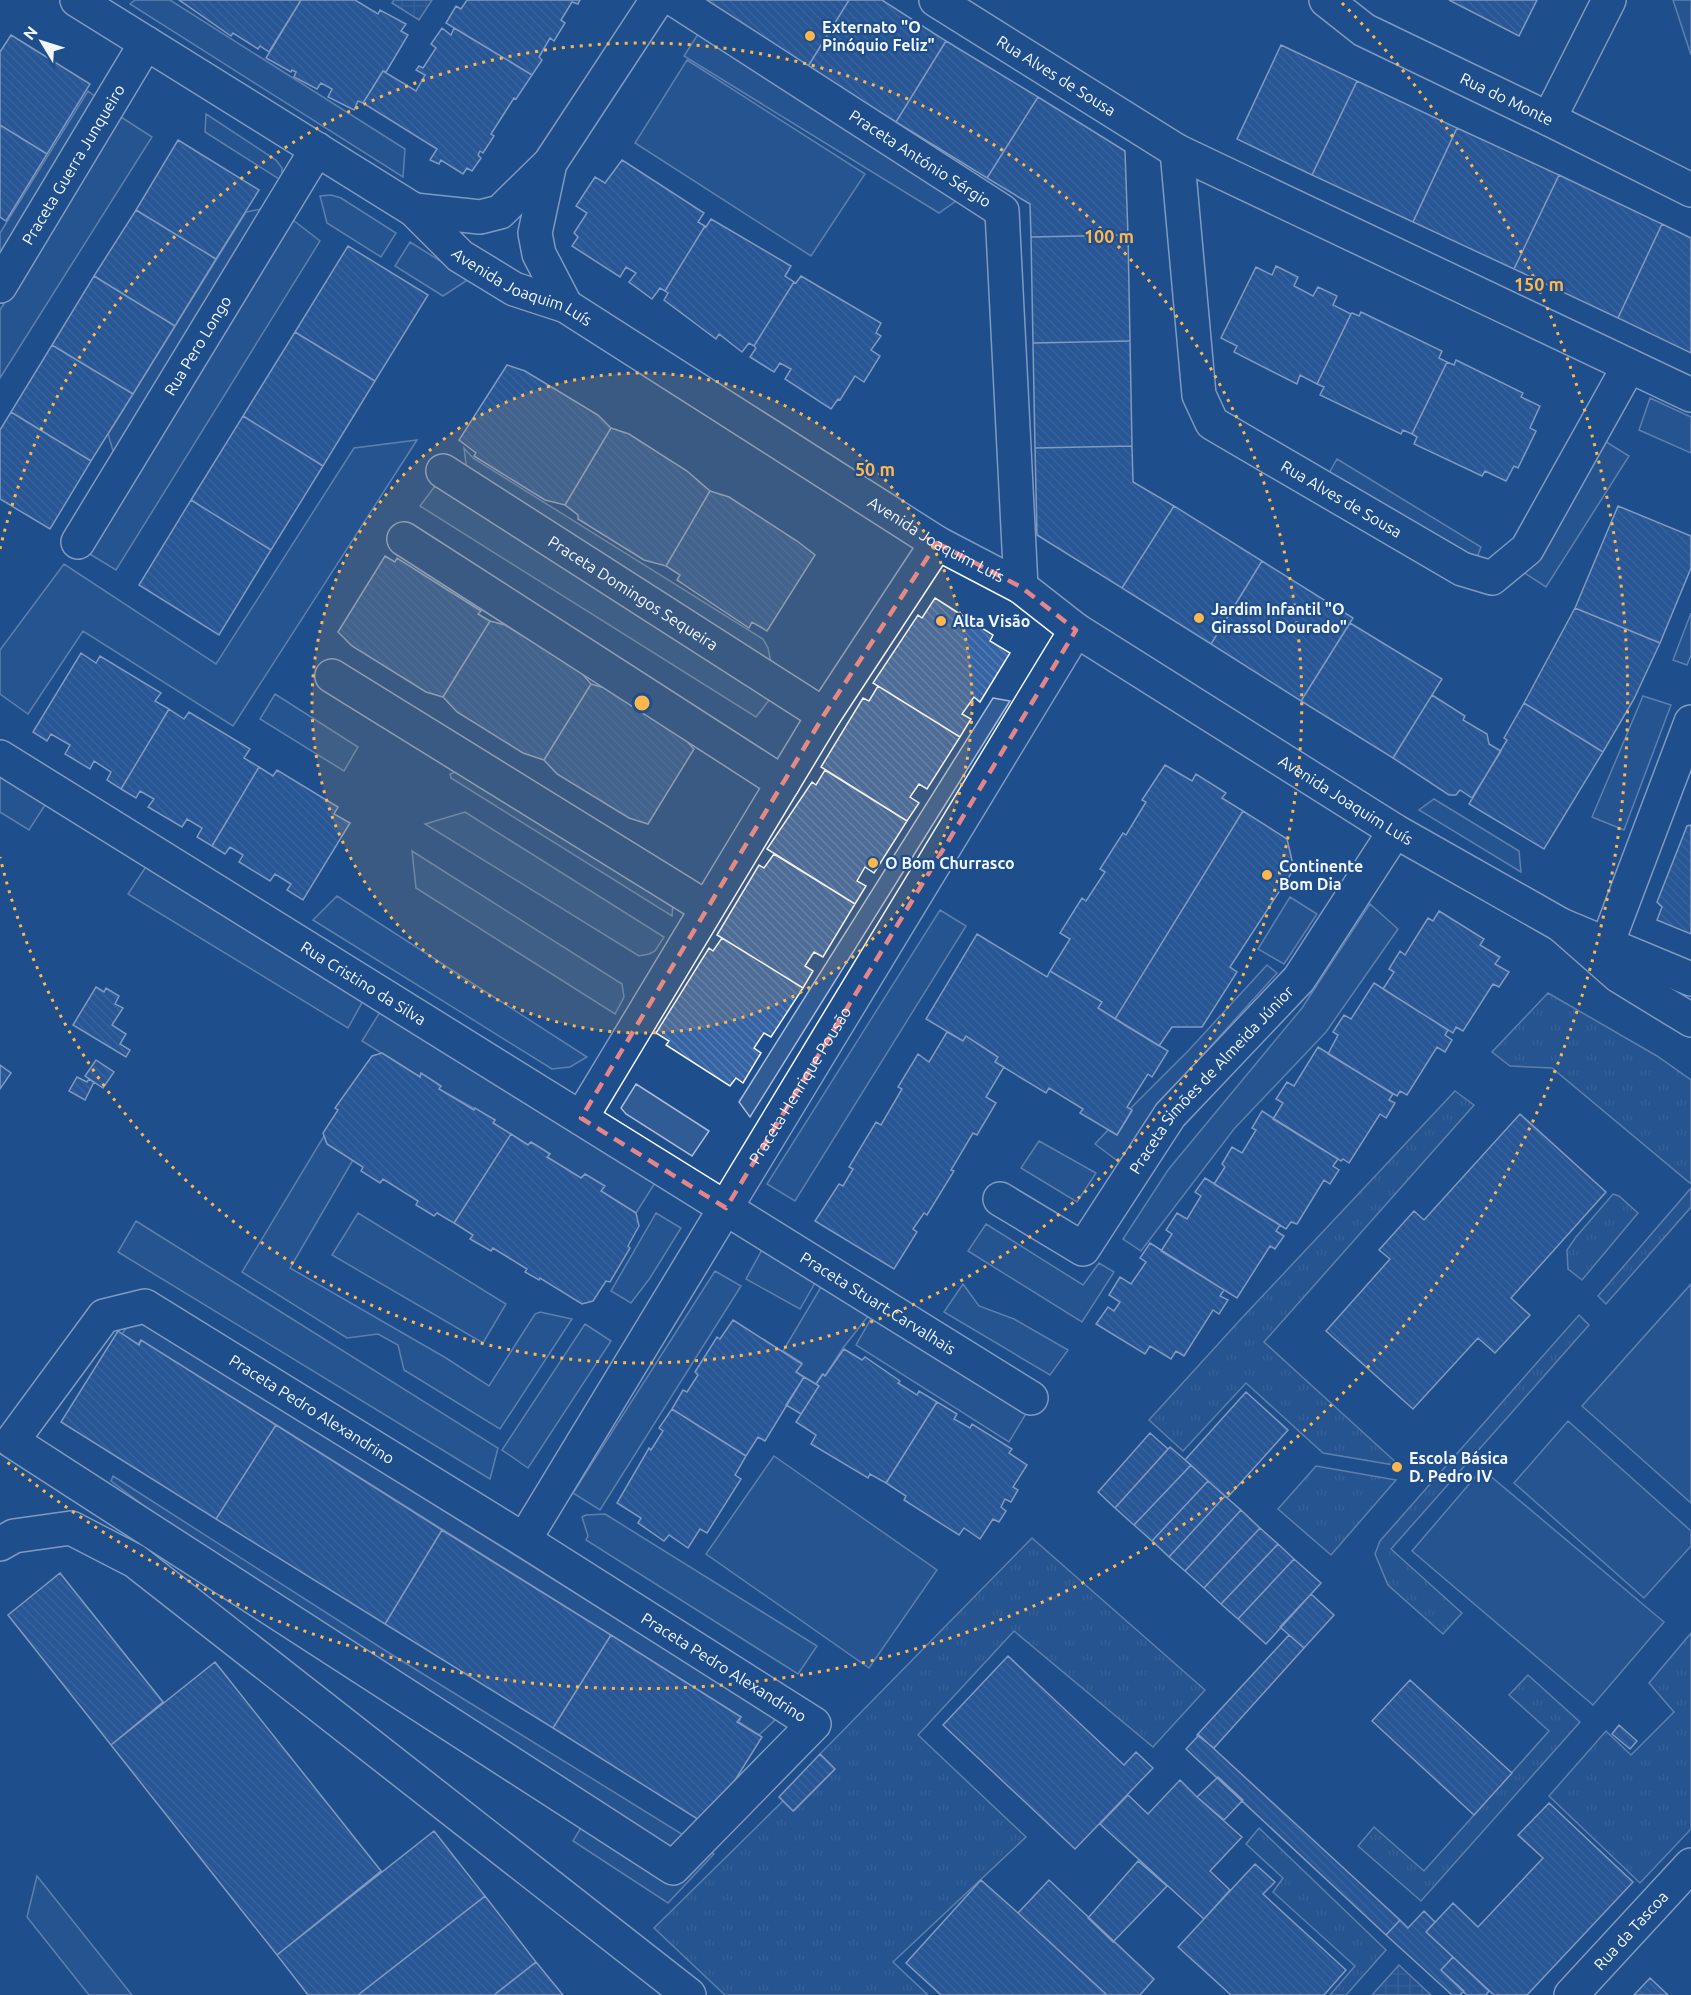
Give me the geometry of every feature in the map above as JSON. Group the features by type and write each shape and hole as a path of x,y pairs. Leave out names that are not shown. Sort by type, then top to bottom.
{"street":[{"name":"Avenida Joaquim Luís","path":"77,0 414,210 460,256 514,289 566,306 937,543 1021,587 1076,630 1395,831 1561,925 1691,979"},
{"path":"414,210 480,217 500,212 550,164 657,0"},
{"name":"Praceta António Sérgio","path":"675,0 1002,211 1021,587"},
{"name":"Rua Alves de Sousa","path":"936,0 1177,151 1691,395"},
{"name":"Rua do Monte","path":"1326,0 1364,30 1549,118 1691,190"},
{"path":"1549,118 1609,0"},
{"name":"Praceta Guerra Junqueiro","path":"0,286 146,43"},
{"name":"Rua Pero Longo","path":"78,542 317,149"},
{"name":"Rua Alves de Sousa","path":"1177,151 1199,395 1212,423 1462,569 1492,578 1527,549 1629,366"},
{"path":"550,164 535,233 539,254 566,306"},
{"name":"Praceta Domingos Sequeira","path":"443,471 824,715"},
{"path":"404,540 783,783"},
{"path":"581,1118 824,715 937,543"},
{"name":"Praceta Henrique Pousão","path":"524,1540 1076,630"},
{"path":"332,676 708,908"},
{"path":"1607,944 1691,722"},
{"name":"Rua Cristino da Silva","path":"0,757 726,1208"},
{"name":"Praceta Simões de Almeida Júnior","path":"1000,1199 1083,1250 1170,1115 1299,979 1395,831"},
{"path":"1561,925 1619,976 1691,1020"},
{"name":"Praceta Stuart Carvalhais","path":"726,1208 1031,1398"},
{"name":"Praceta Pedro Alexandrino","path":"145,1306 524,1540 814,1724 673,1868 12,1441 104,1316 145,1306"},
{"path":"0,1544 14,1536 71,1528 135,1561 689,1995"},
{"name":"Rua da Tascoa","path":"1571,1995 1691,1865"}],"highlighted area":[{"path":"937,543 1021,587 1076,630 726,1208 581,1118 824,715"}],"green space":[{"path":"1548,993 1657,1056 1691,1080 1691,1184 1552,1068 1510,1066 1492,1052"},
{"path":"1455,1091 1474,1105 1264,1342 1400,1466 1323,1453 1246,1383 1183,1451 1149,1420"},
{"path":"1691,1188 1691,1207 1606,1304 1598,1296"},
{"path":"1613,1194 1619,1196 1638,1213 1582,1280 1568,1269 1567,1250"},
{"path":"1579,1315 1589,1325 1391,1549 1462,1613 1443,1634 1388,1585 1375,1554 1380,1541"},
{"path":"1316,1466 1396,1480 1331,1555 1278,1509"},
{"path":"1032,1538 1205,1690 1153,1747 1014,1631 918,1735 1026,1837 893,1962 928,1995 725,1995 654,1928 783,1801 794,1811 834,1770 820,1754"},
{"path":"1691,1633 1691,1829 1640,1883 1549,1796 1606,1731 1631,1755 1674,1712 1649,1683"},
{"path":"1528,1675 1580,1722 1421,1901 1358,1846 1374,1827 1424,1871 1549,1731 1509,1695"},
{"path":"1259,1828 1386,1950 1346,1995 1330,1995 1355,1966 1273,1892 1283,1878 1246,1844"}],"shaded area":[{"path":"135,0 170,0 405,149 403,177 130,4"},
{"path":"394,0 432,0 419,20 392,3"},
{"path":"1673,0 1691,0 1691,55"},
{"path":"700,31 963,196 939,213 684,56"},
{"path":"687,60 865,174 811,256 635,143"},
{"path":"88,91 97,98 0,256 0,233"},
{"path":"206,114 276,160 282,168 282,181 205,132"},
{"path":"121,117 152,137 0,378 0,310"},
{"path":"331,195 341,198 396,233 381,257 327,223 320,196"},
{"path":"266,208 114,454 108,434 246,212"},
{"path":"293,220 320,241 116,570 88,553"},
{"path":"410,242 469,279 443,296 395,266"},
{"path":"1650,398 1691,417 1691,453 1639,430"},
{"path":"417,440 233,726 83,631 28,714 0,694 0,650 64,564 216,664 354,448"},
{"path":"1603,440 1629,456 1546,587 1520,570"},
{"path":"464,448 473,458 763,639 768,648 773,672 467,471"},
{"path":"1337,459 1481,547 1477,557 1458,553 1329,473"},
{"path":"435,486 742,677 770,699 756,717 420,506"},
{"path":"1691,613 1691,655 1687,665 1673,660"},
{"path":"275,694 358,747 344,771 260,719"},
{"path":"1643,696 1671,705 1624,830 1592,817"},
{"path":"993,698 1010,701 750,1117 739,1102"},
{"path":"482,763 674,891 672,916 451,778 450,774"},
{"path":"0,774 47,802 29,830 0,812"},
{"path":"1434,799 1519,851 1521,872 1419,810"},
{"path":"465,812 664,937 655,951 639,956 425,824"},
{"path":"412,851 622,984 624,997 615,1014 416,888"},
{"path":"147,865 363,1001 348,1028 128,894"},
{"path":"337,896 587,1057 570,1067 552,1069 313,920"},
{"path":"1290,897 1317,914 1284,964 1258,949"},
{"path":"1370,904 1398,929 1326,1032 1234,1129 1141,1251 1123,1239 1168,1170 1302,1008"},
{"path":"940,910 966,926 795,1201 767,1184"},
{"path":"1267,965 1277,973 1165,1097 1119,1162 1095,1144 1108,1130 1117,1135 1132,1111 1130,1109 1188,1051"},
{"path":"380,1012 655,1183 636,1213 601,1191 604,1186 585,1174 581,1178 547,1157 550,1154 531,1142 528,1145 493,1123 495,1120 439,1089 441,1086 421,1074 420,1077 362,1041"},
{"path":"636,1084 709,1131 692,1156 626,1114 621,1108"},
{"path":"324,1136 327,1144 353,1160 290,1268 446,1358 489,1386 535,1314 540,1312 572,1319 500,1429 404,1370 398,1345 378,1334 347,1338 242,1272"},
{"path":"1039,1141 1096,1173 1077,1202 1021,1168"},
{"path":"358,1213 506,1304 483,1343 332,1255"},
{"path":"656,1213 681,1228 650,1278 631,1303 611,1291"},
{"path":"136,1221 498,1448 490,1479 118,1252"},
{"path":"986,1224 1083,1285 1099,1263 1114,1272 1082,1322 968,1251"},
{"path":"763,1248 815,1283 800,1309 746,1279"},
{"path":"715,1271 741,1286 600,1510 573,1493"},
{"path":"963,1284 979,1306 1014,1319 1068,1350 1050,1375 944,1312"},
{"path":"1691,1284 1691,1503 1582,1406"},
{"path":"821,1287 869,1315 825,1376 822,1374 816,1384 796,1372 802,1363 783,1351"},
{"path":"872,1317 1027,1412 1009,1442 856,1345"},
{"path":"133,1318 776,1719 759,1735 739,1722 741,1717 141,1340 138,1344 122,1334"},
{"path":"585,1324 611,1341 528,1468 502,1450"},
{"path":"1568,1421 1691,1531 1691,1546 1644,1598 1514,1483"},
{"path":"774,1456 937,1570 869,1668 706,1554"},
{"path":"1482,1469 1664,1622 1593,1705 1412,1551"},
{"path":"113,1476 386,1651 714,1854 668,1903 573,1841 588,1816 199,1547 111,1481"},
{"path":"605,1514 817,1646 798,1674 586,1540 588,1536 582,1517"},
{"path":"37,1876 132,1995 89,1995 27,1917"},
{"path":"1399,1965 1431,1995 1372,1995"}],"building":[{"path":"179,0 301,0 269,52 260,46 258,49 233,33 231,36"},
{"path":"301,0 355,0 378,14 380,10 406,24 401,31 408,35 386,72 383,71 363,103 358,101 354,110 328,97 332,89 321,83 317,89 294,77 296,72 292,70 291,72 266,58"},
{"path":"467,0 580,0 578,4 572,2 561,20 565,23 554,41 550,38 539,57 542,60 532,75 446,23 456,6 461,9"},
{"path":"708,0 849,0 807,68 705,5"},
{"path":"849,0 882,0 946,41 896,122 807,68"},
{"path":"1449,0 1537,0 1519,36"},
{"path":"442,28 451,35 454,28 532,75 491,134 494,136 483,153 480,151 478,155 481,158 472,171 467,168 463,174 441,160 439,164 430,160 437,149 363,103 383,71 416,91 425,75 416,70 419,66 423,68 436,48 431,44"},
{"path":"11,35 90,84 47,154 0,125 0,52"},
{"path":"946,41 1038,97 987,178 896,122"},
{"path":"1281,45 1357,81 1312,175 1237,139"},
{"path":"1357,81 1457,128 1413,222 1312,175"},
{"path":"1038,97 1125,151 1128,235 1031,237 1030,204 987,178"},
{"path":"0,125 47,154 6,221 0,217"},
{"path":"1457,128 1559,175 1514,269 1413,222"},
{"path":"178,140 259,190 216,259 136,210"},
{"path":"622,160 704,213 698,222 705,226 665,291 660,288 652,299 629,282 636,273 626,267 620,277 572,246 578,237 574,233 587,213 576,206 595,177 605,183"},
{"path":"1559,175 1662,224 1618,318 1514,269"},
{"path":"136,210 216,259 175,326 94,276"},
{"path":"711,219 791,266 785,276 794,282 754,346 749,343 742,352 719,334 716,339 664,300 668,293 665,291"},
{"path":"1662,224 1691,238 1691,353 1618,318"},
{"path":"1128,235 1130,341 1033,343 1031,237"},
{"path":"348,246 428,295 375,381 295,332"},
{"path":"1276,266 1298,277 1294,286 1313,296 1318,287 1337,296 1333,305 1351,314 1317,384 1300,375 1297,384 1234,352 1237,346 1221,338 1256,267 1272,275"},
{"path":"94,276 175,326 133,394 52,345"},
{"path":"801,276 881,323 876,333 881,336 871,350 880,356 864,382 855,376 840,400 838,399 831,409 785,379 791,369 780,363 774,372 750,357 756,348 754,346 794,282 796,283"},
{"path":"1361,312 1442,351 1439,358 1447,362 1412,434 1403,430 1401,434 1320,395 1324,387 1317,384 1351,314 1359,316"},
{"path":"295,332 375,381 323,466 243,416"},
{"path":"1130,341 1132,446 1035,448 1033,343"},
{"path":"52,345 133,394 91,461 11,412"},
{"path":"1456,360 1523,393 1521,397 1540,406 1530,428 1536,431 1518,468 1514,466 1506,481 1485,471 1482,476 1414,444 1417,437 1412,434 1447,362 1454,365"},
{"path":"507,365 525,371 598,415 611,428 565,505 545,500 474,456 476,453 459,440"},
{"path":"11,412 91,461 50,529 0,499 0,430"},
{"path":"243,416 323,466 271,550 191,500"},
{"path":"611,428 629,434 687,471 710,491 666,566 644,560 578,519 578,515 565,505"},
{"path":"1132,446 1133,482 1174,506 1122,588 1037,535 1035,448"},
{"path":"710,491 729,497 815,555 767,631 752,622 749,628 677,580 680,575 666,566"},
{"path":"191,500 271,550 219,635 139,585"},
{"path":"1174,506 1262,561 1211,644 1122,588"},
{"path":"1618,506 1691,536 1691,568 1660,643 1575,608"},
{"path":"385,556 395,562 397,558 481,611 478,614 490,621 443,697 426,692 352,646 338,632"},
{"path":"1262,561 1353,618 1301,701 1211,644"},
{"path":"935,598 993,635 990,641 1010,653 980,702 974,697 962,714 971,719 960,737 873,683 918,615 922,618"},
{"path":"1575,608 1660,643 1634,699 1603,752 1524,703"},
{"path":"490,621 505,625 578,669 591,684 544,760 523,753 457,712 443,697"},
{"path":"1350,623 1442,679 1393,758 1301,701"},
{"path":"81,653 96,663 100,656 161,693 155,701 169,709 121,789 107,780 111,772 94,761 90,769 65,754 70,745 51,734 47,741 33,732"},
{"path":"591,684 605,688 679,733 694,749 648,824 629,818 557,774 544,760"},
{"path":"878,686 960,737 927,789 919,784 910,797 919,803 907,821 821,767 863,698 869,701"},
{"path":"1432,695 1465,716 1463,720 1487,734 1489,744 1501,751 1472,798 1460,790 1456,795 1449,795 1393,758"},
{"path":"1524,703 1603,752 1544,849 1469,804 1507,740 1504,738"},
{"path":"169,709 184,719 189,712 250,749 244,758 259,767 212,846 197,837 202,828 187,819 182,827 148,807 154,799 140,791 136,798 121,789"},
{"path":"1165,765 1192,781 1196,774 1226,793 1222,798 1243,811 1115,1019 1098,1008 1102,1002 1050,971 1070,939 1060,933 1082,898 1086,901 1105,872 1100,869 1123,833 1126,835 1146,802 1142,800"},
{"path":"259,767 273,776 277,770 338,807 334,814 350,823 303,900 287,890 291,884 275,874 270,881 239,862 243,855 230,847 225,854 212,846"},
{"path":"825,770 907,821 874,873 865,867 857,881 866,886 855,904 767,849 812,782 816,785"},
{"path":"1243,811 1287,839 1294,869 1230,967 1237,972 1202,1027 1172,1027 1159,1046 1115,1019"},
{"path":"1691,825 1691,934 1657,920 1662,907 1657,902 1687,826"},
{"path":"774,854 855,904 823,957 814,952 805,966 813,971 803,988 717,935 759,865 764,868"},
{"path":"1439,911 1484,939 1480,945 1500,957 1495,964 1509,972 1499,987 1493,984 1463,1031 1456,1027 1453,1033 1383,989 1394,972 1389,969 1400,951 1405,955 1428,918 1433,921"},
{"path":"977,934 1047,977 1050,971 1102,1002 1098,1008 1168,1051 1152,1077 1148,1074 1127,1107 1132,1110 1117,1135 1080,1113 1083,1109 1049,1088 1046,1093 995,1062 998,1057 966,1036 963,1041 926,1019"},
{"path":"722,938 803,988 771,1037 764,1033 754,1048 761,1053 743,1083 736,1078 730,1086 666,1045 669,1041 656,1033 709,948 713,951"},
{"path":"1374,983 1448,1030 1445,1035 1452,1040 1445,1052 1437,1047 1407,1095 1400,1091 1397,1096 1328,1054 1338,1035 1333,1032 1344,1015 1351,1019"},
{"path":"96,987 104,992 106,988 119,996 115,1004 123,1008 112,1025 126,1034 120,1044 130,1050 126,1057 73,1025"},
{"path":"947,1032 963,1041 966,1036 998,1057 995,1062 1004,1067 986,1097 996,1103 977,1135 973,1133 951,1170 954,1171 927,1215 924,1213 913,1229 917,1232 894,1269 815,1221 839,1184 843,1186 853,1169 849,1167 876,1122 881,1125 902,1089 898,1087 918,1054 929,1062"},
{"path":"1318,1047 1393,1094 1389,1100 1395,1103 1386,1118 1380,1114 1349,1163 1343,1159 1341,1161 1273,1119 1283,1103 1276,1099 1287,1082 1294,1086"},
{"path":"382,1053 420,1077 421,1073 441,1086 439,1089 495,1120 493,1123 511,1134 454,1223 437,1213 434,1216 416,1205 418,1201 383,1179 380,1183 361,1171 363,1167 327,1144 323,1133 338,1110 335,1108 372,1056"},
{"path":"96,1060 114,1072 103,1088 85,1076"},
{"path":"0,1065 11,1073 0,1089"},
{"path":"77,1077 87,1082 89,1079 94,1082 85,1100 69,1091"},
{"path":"1262,1111 1338,1159 1333,1166 1339,1170 1330,1184 1324,1180 1297,1224 1291,1222 1286,1229 1214,1184 1225,1167 1222,1164 1232,1147 1242,1153 1256,1130 1252,1128"},
{"path":"1520,1114 1606,1192 1511,1298 1530,1315 1495,1353 1478,1338 1413,1409 1326,1331 1390,1259 1379,1250 1414,1211 1424,1220"},
{"path":"511,1134 528,1145 531,1142 550,1154 547,1157 581,1178 585,1174 605,1186 601,1191 636,1213 639,1226 628,1246 630,1248 610,1282 606,1281 593,1301 582,1304 540,1278 539,1280 525,1272 527,1269 493,1248 491,1251 470,1239 473,1235 454,1223"},
{"path":"1205,1178 1280,1225 1276,1231 1284,1236 1275,1249 1270,1246 1237,1298 1161,1251 1172,1234 1166,1230 1177,1213 1187,1219 1201,1196 1195,1192"},
{"path":"1150,1243 1224,1290 1220,1296 1228,1300 1219,1314 1213,1310 1184,1356 1176,1351 1171,1359 1150,1346 1145,1354 1096,1324 1108,1307 1114,1311 1120,1302 1109,1295 1120,1277 1131,1284 1146,1262 1140,1258"},
{"path":"733,1320 802,1364 796,1372 804,1377 765,1441 758,1437 746,1456 672,1409 683,1390 687,1392 698,1375 695,1372 717,1337 720,1339"},
{"path":"118,1331 139,1345 141,1340 276,1425 216,1519 61,1422"},
{"path":"844,1349 862,1360 865,1357 917,1395 919,1391 937,1402 886,1483 870,1474 868,1478 811,1444 816,1435 796,1422 819,1386 816,1384 823,1374 825,1376"},
{"path":"804,1377 819,1386 801,1414 786,1405"},
{"path":"1246,1392 1288,1430 1227,1498 1185,1460"},
{"path":"937,1402 957,1414 954,1419 970,1428 972,1424 1012,1449 1009,1453 1027,1465 1013,1487 1018,1490 1011,1502 1005,1499 1001,1507 1006,1511 999,1522 993,1519 980,1539 964,1528 959,1535 904,1500 906,1496 886,1483"},
{"path":"672,1409 746,1456 735,1475 741,1479 707,1533 700,1529 688,1548 669,1535 664,1541 638,1523 641,1518 617,1503 649,1448 651,1450 663,1431 659,1428"},
{"path":"276,1425 442,1530 385,1624 216,1519"},
{"path":"1150,1433 1168,1449 1115,1508 1098,1492"},
{"path":"1170,1447 1191,1465 1134,1525 1115,1508"},
{"path":"1191,1465 1208,1481 1152,1541 1134,1525"},
{"path":"1208,1481 1225,1496 1169,1557 1152,1541"},
{"path":"1225,1496 1241,1510 1185,1571 1169,1557"},
{"path":"1241,1510 1260,1528 1204,1588 1185,1571"},
{"path":"1260,1528 1278,1544 1221,1604 1204,1588"},
{"path":"442,1530 611,1635 553,1728 385,1624"},
{"path":"1278,1544 1294,1559 1238,1619 1221,1604"},
{"path":"1294,1559 1321,1583 1266,1644 1238,1619"},
{"path":"60,1573 163,1702 111,1745 8,1615"},
{"path":"1311,1594 1334,1615 1304,1648 1280,1627"},
{"path":"611,1635 741,1717 737,1722 762,1737 707,1825 553,1728"},
{"path":"1289,1635 1304,1648 1214,1748 1197,1735"},
{"path":"1008,1656 1124,1765 1136,1752 1153,1768 1075,1849 943,1725"},
{"path":"215,1662 381,1871 277,1955 111,1745"},
{"path":"1410,1680 1512,1773 1474,1815 1372,1721"},
{"path":"1619,1725 1637,1741 1630,1749 1612,1734"},
{"path":"1199,1735 1400,1920 1386,1935 1186,1749"},
{"path":"820,1754 835,1769 793,1811 779,1797"},
{"path":"1218,1777 1243,1800 1224,1820 1197,1797"},
{"path":"1180,1780 1242,1837 1210,1871 1230,1890 1204,1919 1100,1824 1128,1795 1148,1814"},
{"path":"1549,1803 1633,1882 1527,1995 1494,1995 1426,1932 1453,1903 1478,1927 1543,1858 1518,1835"},
{"path":"434,1831 485,1896 358,1995 308,1995 277,1955"},
{"path":"1138,1861 1167,1886 1113,1942 1088,1918"},
{"path":"1255,1864 1275,1882 1263,1894 1346,1970 1324,1995 1231,1995 1178,1947"},
{"path":"981,1880 1107,1995 941,1995 906,1963"},
{"path":"1049,1880 1154,1979 1140,1995 1107,1995 1018,1913"},
{"path":"485,1896 536,1962 494,1995 358,1995"},
{"path":"1424,1911 1435,1922 1426,1932 1453,1957 1441,1970 1464,1991 1460,1995 1452,1995 1386,1935 1400,1920 1408,1928"},
{"path":"1453,1957 1489,1991 1486,1995 1467,1995 1441,1970"},
{"path":"536,1962 563,1995 494,1995"},
{"path":"1650,1978 1668,1995 1634,1995"}],"place":[{"name":"Externato \"O Pinóquio Feliz\"","path":"810,36"},
{"name":"Jardim Infantil \"O Girassol Dourado\"","path":"1199,618"},
{"name":"Alta Visão","path":"941,621"},
{"name":"O Bom Churrasco","path":"873,863"},
{"name":"Continente Bom Dia","path":"1267,875"},
{"name":"Escola Básica D. Pedro IV","path":"1397,1467"}]}
